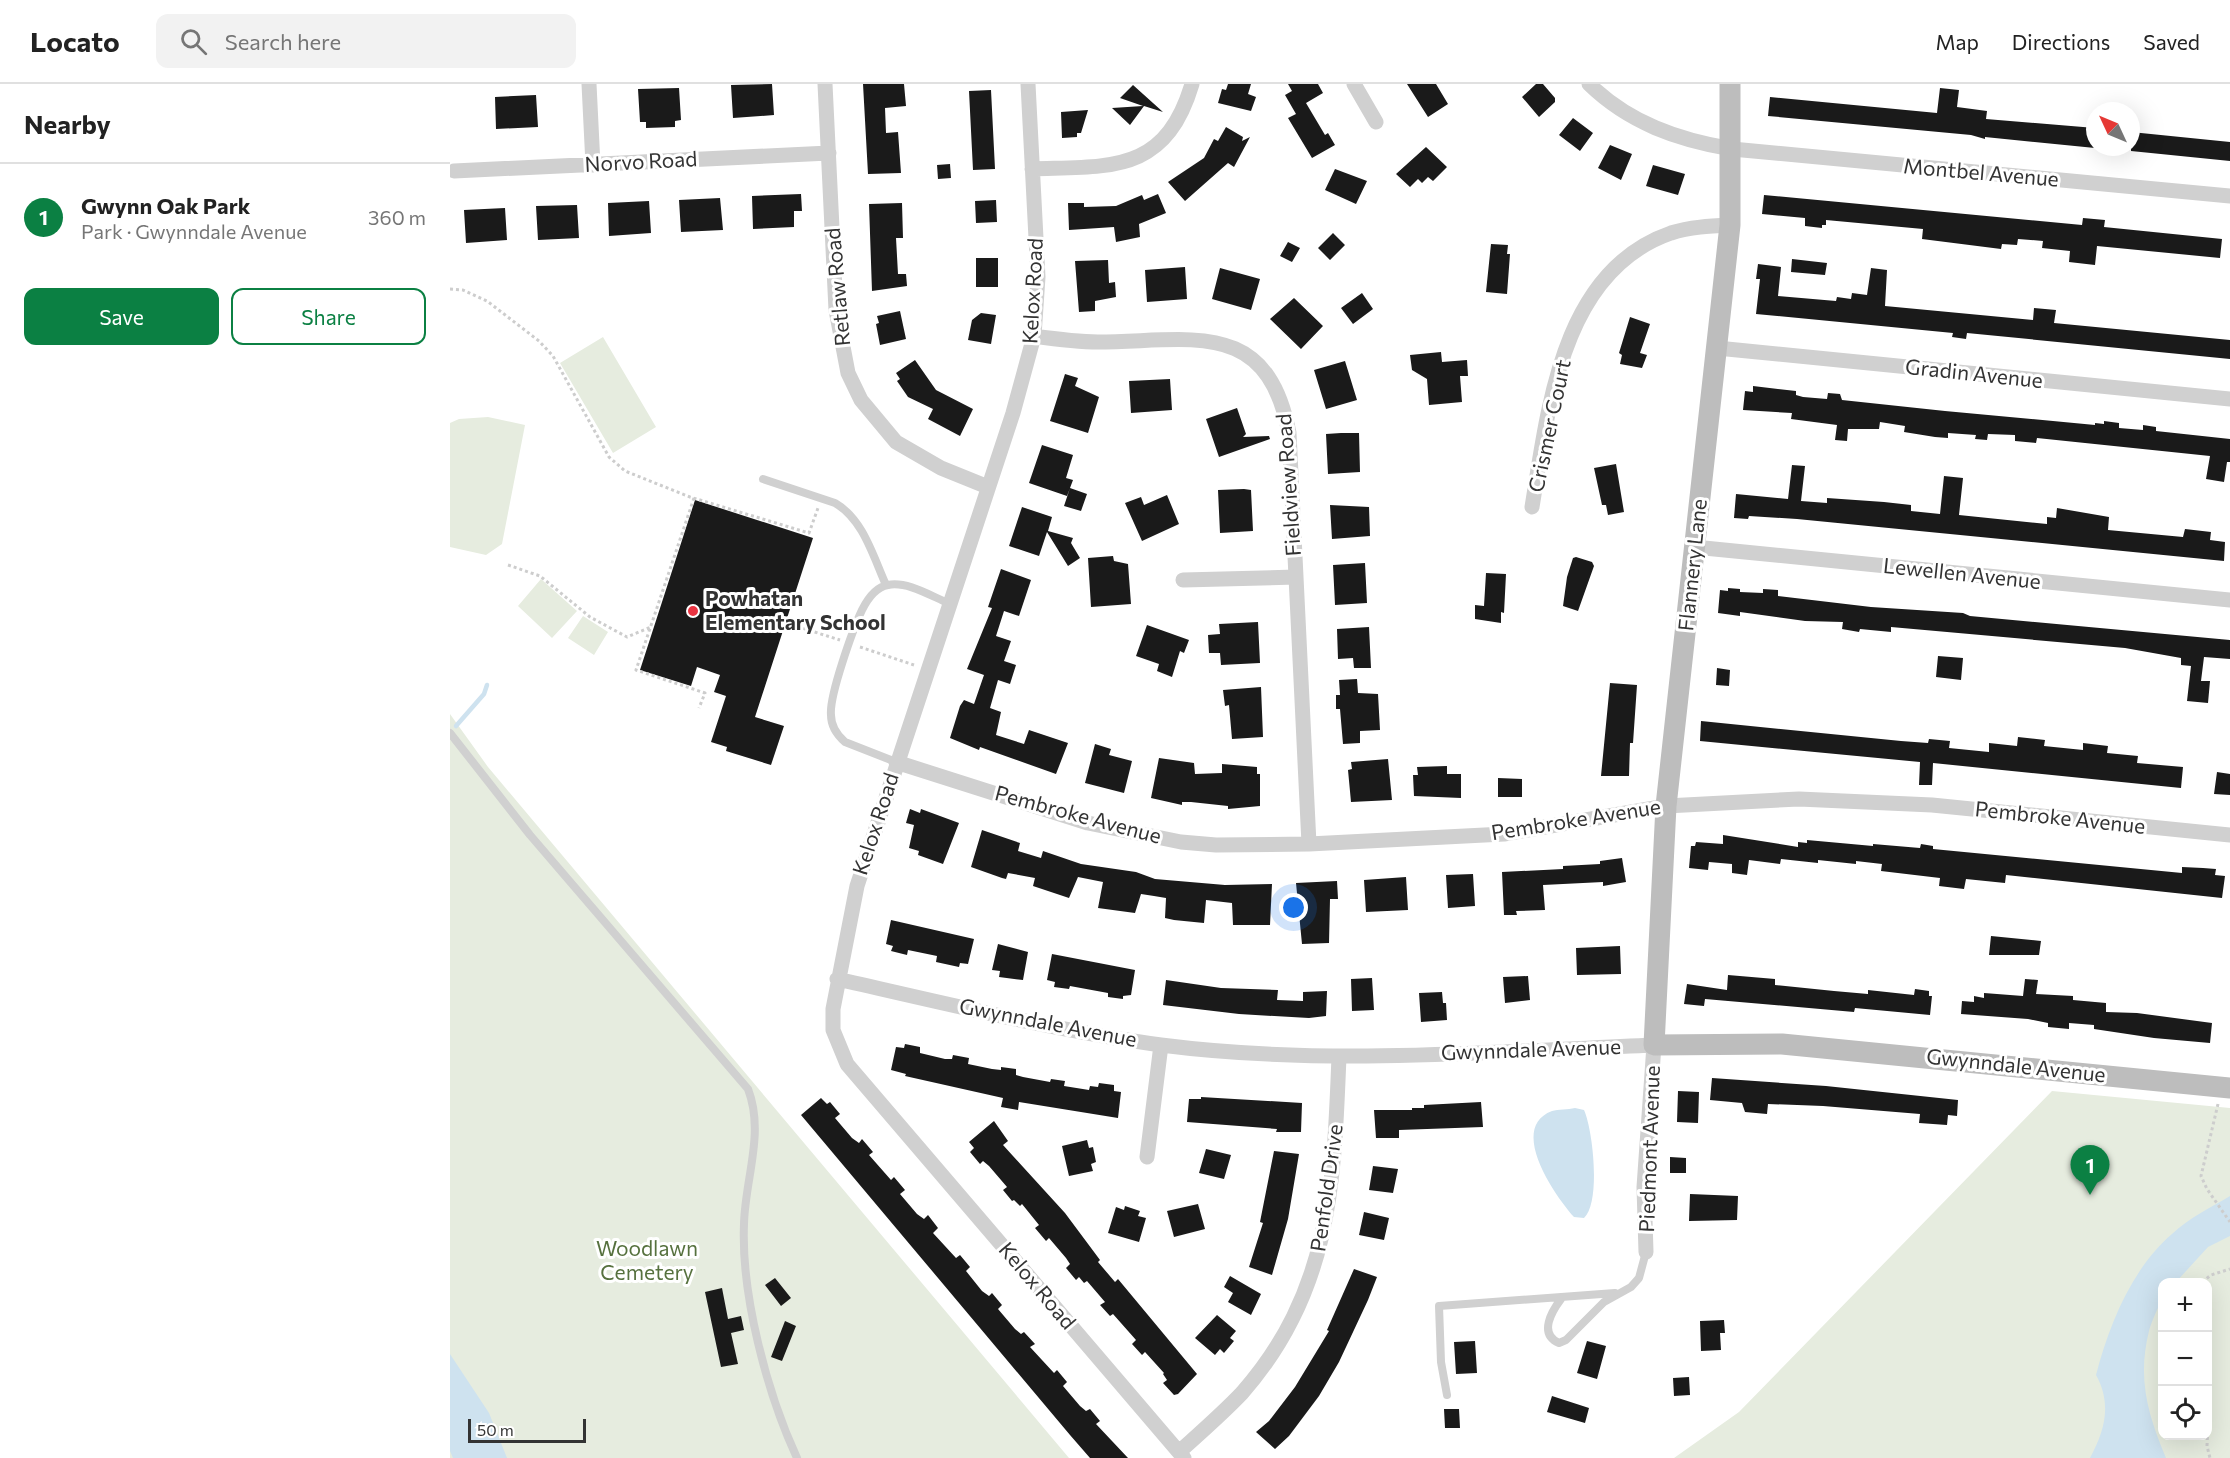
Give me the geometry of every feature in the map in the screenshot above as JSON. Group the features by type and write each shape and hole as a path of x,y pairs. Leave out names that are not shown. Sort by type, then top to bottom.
{"street":[{"path":"589,84 593,165"},
{"name":"Retlaw Road","path":"825,84 838,321 848,373 861,400 896,442 917,456 988,487"},
{"name":"Kelox Road","path":"1028,84 1038,277 1034,336 1014,413 948,603 857,886 837,979 833,1030 847,1064 1181,1455"},
{"path":"1032,169 1100,166 1142,156 1163,142 1177,122 1192,84"},
{"path":"1354,84 1376,122"},
{"name":"Montbel Avenue","path":"1589,84 1638,121 1694,142 1732,149 2230,196"},
{"name":"Flannery Lane","path":"1654,1046 1666,806 1730,225 1732,149 1730,84"},
{"name":"Norvo Road","path":"454,171 829,153"},
{"name":"Crismer Court","path":"1532,507 1545,426 1555,387 1565,352 1590,299 1620,265 1650,244 1670,234 1690,228 1730,225"},
{"name":"Fieldview Road","path":"1034,336 1099,342 1193,338 1218,342 1238,350 1271,377 1281,396 1289,433 1309,844"},
{"name":"Gradin Avenue","path":"1717,348 2230,399"},
{"name":"Lewellen Avenue","path":"1694,547 2230,600"},
{"path":"1183,580 1296,577"},
{"name":"Pembroke Avenue","path":"896,762 1088,823 1181,842 1216,845 1309,844 1504,834 1666,806 1753,800 1892,802 2230,835"},
{"name":"Gwynndale Avenue","path":"837,979 1009,1018 1161,1045 1339,1056 1782,1044 2226,1088"},
{"path":"1147,1157 1161,1045"},
{"name":"Piedmont Avenue","path":"1646,1252 1644,1186 1654,1046"},
{"name":"Penfold Drive","path":"1181,1455 1248,1384 1283,1337 1304,1297 1317,1262 1332,1185 1339,1056"}],"lane":[{"path":"763,479 835,502 852,516 886,585"},
{"path":"896,762 845,742 832,725 830,713 833,697 862,610 870,597 886,585 907,587 948,603"},
{"path":"450,733 516,819 748,1089 755,1120 744,1222 744,1263 771,1386 797,1458"},
{"path":"1447,1395 1441,1362 1439,1306 1561,1299 1615,1293 1631,1287 1639,1278 1646,1252"},
{"path":"1561,1299 1550,1314 1548,1322 1549,1333 1553,1340 1559,1342 1566,1340 1615,1293"}],"path":[{"path":"450,289 463,290 487,301 539,340 553,356 609,457 625,471 694,498 809,533 821,498"},
{"path":"694,498 636,670 705,693 699,708"},
{"path":"508,565 540,576 590,617 627,637 651,627"},
{"path":"2226,1088 2201,1176 2214,1201 2230,1222"},
{"path":"2207,1278 2230,1269"},
{"path":"2207,1440 2210,1458"}],"green space":[{"path":"603,337 656,427 613,453 560,363"},
{"path":"488,417 525,425 502,544 486,555 450,547 450,423 459,419"},
{"path":"541,579 577,611 552,638 518,606"},
{"path":"583,616 608,632 594,655 568,638"},
{"name":"Woodlawn Cemetery","path":"450,714 488,767 1069,1458 450,1458"},
{"path":"2052,1091 2230,1108 2230,1458 1674,1458 1739,1412"}],"water":[{"path":"1575,1108 1584,1110 1590,1133 1594,1166 1592,1197 1589,1210 1584,1218 1574,1217 1566,1207 1547,1179 1534,1147 1534,1132 1539,1120 1552,1111"},
{"path":"2230,1196 2230,1236 2208,1247 2180,1278 2158,1278 2158,1306 2149,1331 2144,1381 2154,1427 2166,1458 2090,1458 2100,1437 2105,1417 2104,1396 2096,1375 2115,1317 2145,1263 2172,1234 2193,1218"},
{"path":"450,1354 489,1413 507,1458 453,1458 450,1451"}],"building":[{"path":"772,84 774,115 733,118 731,85"},
{"path":"863,84 904,84 906,106 885,108 886,133 898,132 901,173 868,174"},
{"path":"1228,84 1251,84 1248,94 1256,97 1251,111 1218,103 1222,89 1226,90"},
{"path":"1288,84 1318,84 1323,93 1306,103 1325,135 1328,133 1335,145 1312,158 1288,118 1296,114 1285,95 1292,91"},
{"path":"1407,84 1436,84 1448,104 1428,117"},
{"path":"1536,84 1543,84 1555,98 1555,102 1539,117 1522,97"},
{"path":"1133,85 1163,112 1144,106 1130,125 1112,108 1143,106 1120,98"},
{"path":"679,88 681,120 675,121 675,127 646,128 646,122 640,122 638,89"},
{"path":"1940,88 1959,90 1957,107 1987,111 1986,119 2086,127 2086,147 1768,116 1770,97 1937,113"},
{"path":"991,90 995,169 973,170 969,91"},
{"path":"536,95 538,127 496,129 495,97"},
{"path":"1088,110 1081,133 1077,133 1077,137 1062,138 1061,112"},
{"path":"1573,118 1593,133 1580,151 1559,135"},
{"path":"1226,127 1243,137 1242,141 1250,137 1234,167 1228,163 1185,201 1168,182 1204,158 1214,139 1218,141"},
{"path":"2140,133 2230,142 2230,161 2140,152"},
{"path":"1610,145 1632,154 1621,180 1598,168"},
{"path":"1426,147 1447,167 1433,181 1428,177 1422,183 1418,179 1410,187 1396,174"},
{"path":"950,164 951,178 938,179 937,165"},
{"path":"1653,165 1685,174 1678,195 1646,186"},
{"path":"1335,169 1367,181 1356,204 1325,190"},
{"path":"801,194 802,211 794,211 794,227 753,229 752,196"},
{"path":"1158,194 1166,213 1139,224 1140,237 1116,242 1114,227 1069,230 1068,203 1084,203 1084,207 1116,206 1142,195 1144,200"},
{"path":"1764,195 2082,225 2083,218 2105,220 2104,227 2222,239 2220,258 2097,246 2095,265 2069,262 2070,251 2042,248 2043,241 2018,239 2017,245 2002,244 2001,249 1922,239 1923,229 1826,220 1826,225 1822,225 1822,228 1805,226 1805,218 1762,214"},
{"path":"720,198 723,230 681,232 679,200"},
{"path":"996,200 997,222 976,223 975,201"},
{"path":"649,201 651,233 609,236 608,203"},
{"path":"902,203 903,238 896,238 898,274 906,274 907,286 872,291 869,204"},
{"path":"577,205 579,238 538,240 536,206"},
{"path":"505,208 507,240 466,243 464,210"},
{"path":"1333,233 1345,245 1330,260 1318,248"},
{"path":"1288,242 1300,248 1292,262 1280,256"},
{"path":"1491,244 1508,245 1507,254 1510,254 1507,294 1486,292"},
{"path":"976,258 998,258 998,287 976,287"},
{"path":"1792,259 1827,263 1825,275 1791,272"},
{"path":"1108,260 1109,283 1115,282 1116,297 1095,301 1095,311 1079,312 1075,261"},
{"path":"1758,264 1781,267 1778,296 1836,301 1837,297 1851,299 1852,293 1867,295 1871,268 1887,270 1885,306 2033,320 2034,308 2056,310 2054,323 2230,340 2230,359 1967,333 1966,339 1952,337 1953,333 1756,314 1760,279 1756,279"},
{"path":"1185,267 1187,299 1147,302 1145,270"},
{"path":"1220,268 1260,279 1251,310 1212,299"},
{"path":"1362,293 1373,309 1353,324 1341,308"},
{"path":"1294,298 1323,326 1301,349 1270,319"},
{"path":"900,311 906,339 880,345 876,324 879,323 877,316"},
{"path":"981,313 996,315 991,344 968,340 972,320"},
{"path":"1630,317 1650,324 1640,353 1647,355 1642,368 1620,364 1622,355 1619,353"},
{"path":"1441,352 1442,362 1467,360 1468,376 1460,376 1462,402 1429,405 1427,379 1412,370 1410,355"},
{"path":"915,360 936,390 973,409 960,436 928,419 933,409 908,397 897,381 900,379 896,373"},
{"path":"1345,361 1357,400 1326,409 1314,370"},
{"path":"1065,374 1078,378 1075,386 1099,397 1088,433 1050,421"},
{"path":"1170,379 1172,410 1131,413 1129,381"},
{"path":"1753,386 1796,391 1796,395 1803,397 1827,399 1828,393 1840,394 1842,400 1945,411 2095,425 2095,423 2104,424 2104,421 2119,423 2119,428 2143,430 2143,425 2156,427 2156,431 2230,439 2230,462 2227,462 2224,482 2206,479 2210,456 2037,438 2036,443 2015,441 2015,435 1988,434 1987,440 1975,439 1976,435 1948,433 1948,438 1935,437 1904,432 1905,426 1880,422 1879,429 1848,429 1847,441 1835,440 1837,425 1791,419 1792,413 1743,410 1745,391 1753,392"},
{"path":"1237,408 1246,434 1243,437 1269,436 1270,439 1219,457 1206,419"},
{"path":"1359,433 1360,472 1328,474 1326,434"},
{"path":"1042,445 1073,455 1066,478 1073,480 1067,496 1029,483"},
{"path":"1616,464 1624,512 1608,515 1606,505 1602,505 1594,468"},
{"path":"1792,465 1805,466 1801,501 1827,503 1827,498 1884,502 1911,505 1911,511 1940,514 1944,476 1963,478 1959,515 2047,524 2047,517 2056,518 2057,508 2109,517 2108,530 2183,537 2185,529 2211,532 2210,540 2225,542 2224,561 1797,519 1749,516 1748,519 1734,518 1736,494 1788,499"},
{"path":"1070,488 1087,494 1081,511 1064,506"},
{"path":"1218,490 1251,490 1253,531 1220,533"},
{"path":"1167,495 1179,524 1142,541 1125,503 1141,497 1144,505"},
{"path":"695,500 813,538 755,717 784,726 771,765 726,751 727,747 711,742 726,696 714,692 720,675 697,667 691,686 640,670"},
{"path":"1330,505 1369,507 1370,536 1332,539"},
{"path":"1022,507 1052,517 1048,531 1073,538 1071,543 1080,558 1068,566 1047,532 1039,556 1009,546"},
{"path":"1113,556 1114,561 1128,564 1131,604 1091,607 1088,558"},
{"path":"1573,558 1592,562 1594,566 1578,611 1563,606 1567,577"},
{"path":"1365,563 1367,603 1335,605 1333,565"},
{"path":"1001,569 1031,580 1019,616 1004,611 996,636 1011,641 1004,661 1016,665 1010,684 998,680 990,708 1001,712 996,735 1024,744 1029,730 1068,743 1056,774 980,747 979,750 950,738 960,706 964,700 974,704 984,675 967,669 992,608 988,607"},
{"path":"1486,573 1506,574 1504,613 1501,612 1501,623 1475,619 1475,605 1484,606"},
{"path":"1728,588 1740,589 1740,592 1763,593 1763,589 1778,590 1778,596 1871,607 1963,613 1970,616 2230,640 2230,659 2204,657 2201,681 2210,681 2208,703 2187,701 2191,666 2181,665 2181,658 2125,648 1891,627 1891,632 1860,629 1859,632 1842,629 1843,622 1805,621 1740,612 1740,616 1718,613 1720,590 1728,591"},
{"path":"1258,622 1260,663 1221,665 1220,653 1209,653 1208,635 1220,634 1219,624"},
{"path":"1147,625 1189,640 1184,653 1180,651 1172,677 1157,671 1159,664 1136,656"},
{"path":"1369,627 1371,668 1354,668 1353,658 1338,659 1337,629"},
{"path":"1938,656 1963,658 1961,680 1936,677"},
{"path":"1717,668 1730,670 1729,686 1716,685"},
{"path":"1357,679 1358,693 1378,694 1380,730 1360,731 1360,743 1343,744 1340,709 1336,709 1336,695 1340,695 1339,680"},
{"path":"1610,683 1637,685 1633,743 1630,743 1629,776 1601,776"},
{"path":"1261,687 1263,737 1232,739 1229,705 1225,706 1223,690"},
{"path":"1701,721 1901,741 1928,743 1929,739 1950,741 1949,748 1989,752 1989,743 2017,746 2018,737 2045,740 2044,746 2083,750 2083,743 2108,746 2107,753 2138,756 2137,763 2183,767 2181,788 1933,763 1932,785 1919,785 1920,762 1700,741"},
{"path":"1095,744 1111,749 1109,755 1132,761 1124,793 1085,783"},
{"path":"1159,758 1194,763 1195,774 1222,773 1222,764 1257,767 1257,774 1260,774 1260,806 1228,809 1228,806 1191,802 1182,802 1182,805 1151,798"},
{"path":"1388,759 1392,800 1351,802 1348,770 1352,769 1351,762"},
{"path":"1447,766 1447,774 1461,774 1461,798 1414,796 1413,775 1418,775 1417,767"},
{"path":"2217,772 2230,774 2230,795 2214,794"},
{"path":"1498,778 1522,779 1522,797 1498,797"},
{"path":"910,809 920,813 921,809 959,823 943,864 918,855 919,851 909,848 914,825 906,823"},
{"path":"982,830 1020,843 1018,851 1041,858 1043,851 1081,864 1136,872 1155,879 1225,885 1272,884 1270,925 1233,925 1232,903 1206,900 1204,923 1174,920 1165,918 1166,898 1154,896 1141,894 1135,913 1098,908 1103,882 1078,877 1069,898 1033,886 1035,878 1008,873 1006,879 1002,878 971,867"},
{"path":"1723,835 1798,847 1798,842 1807,843 1807,840 1920,848 1921,844 1933,846 1933,849 2182,873 2182,867 2216,869 2215,875 2225,876 2222,898 2006,875 2005,883 1966,879 1964,889 1939,886 1940,878 1881,871 1882,864 1856,861 1856,864 1818,860 1818,863 1781,859 1780,864 1749,860 1747,875 1732,873 1732,864 1709,862 1708,870 1689,868 1691,846 1695,846 1696,842 1723,844"},
{"path":"1622,858 1626,882 1603,886 1603,882 1543,885 1545,910 1516,911 1517,915 1504,915 1502,872 1563,869 1563,866 1600,864 1600,861"},
{"path":"1473,874 1475,906 1448,908 1446,875"},
{"path":"1406,877 1408,910 1366,912 1364,880"},
{"path":"1337,881 1338,899 1330,899 1329,943 1302,944 1296,883"},
{"path":"891,920 974,939 968,964 960,963 959,967 936,962 937,956 908,950 907,955 891,951 893,946 886,944"},
{"path":"1991,936 2041,941 2039,955 1989,955"},
{"path":"998,944 1028,952 1023,980 999,977 1000,971 992,970"},
{"path":"1620,946 1621,974 1577,975 1576,948"},
{"path":"1052,954 1135,970 1131,995 1123,996 1123,999 1108,997 1108,993 1070,986 1069,989 1054,987 1055,982 1047,980"},
{"path":"1728,975 1775,979 1775,985 1868,994 1868,990 1914,995 1915,989 1929,991 1929,996 1932,996 1930,1015 1855,1008 1854,1012 1705,999 1704,1006 1684,1004 1687,984 1727,990"},
{"path":"1528,976 1530,1000 1505,1003 1503,977"},
{"path":"1372,978 1374,1010 1352,1011 1351,979"},
{"path":"2025,979 2038,980 2036,994 2073,996 2073,1000 2106,1003 2106,1012 2137,1013 2212,1023 2210,1043 2094,1029 2094,1025 2069,1023 2069,1029 2048,1027 2048,1023 2028,1019 1961,1014 1962,1001 1974,1002 1974,996 1984,998 1984,993 2023,996"},
{"path":"1166,980 1221,988 1278,990 1277,1000 1303,1001 1303,992 1327,991 1326,1016 1309,1018 1239,1014 1163,1005"},
{"path":"1442,992 1443,1003 1446,1003 1447,1020 1421,1022 1419,993"},
{"path":"905,1044 920,1047 920,1053 945,1059 952,1059 953,1055 969,1058 968,1064 1001,1070 1001,1067 1016,1069 1016,1075 1023,1077 1050,1082 1051,1079 1065,1081 1064,1086 1089,1090 1090,1086 1098,1087 1099,1083 1114,1085 1114,1091 1121,1092 1118,1118 1019,1102 1018,1110 1001,1107 1003,1098 905,1076 906,1074 891,1070 896,1047 904,1048"},
{"path":"1712,1078 1826,1086 1958,1100 1957,1116 1948,1115 1947,1125 1919,1123 1920,1114 1823,1106 1768,1104 1767,1114 1745,1112 1742,1103 1710,1100"},
{"path":"1678,1091 1699,1092 1698,1123 1677,1122"},
{"path":"1201,1097 1302,1103 1301,1132 1276,1132 1277,1129 1187,1122 1189,1099 1201,1099"},
{"path":"821,1098 827,1104 830,1102 840,1114 835,1118 852,1138 859,1143 862,1139 873,1152 869,1155 891,1180 894,1177 905,1190 900,1194 917,1214 924,1219 928,1215 938,1228 933,1233 956,1258 960,1255 970,1267 966,1271 982,1291 989,1296 992,1293 1002,1305 998,1309 1015,1329 1021,1334 1024,1332 1035,1344 1030,1347 1054,1373 1057,1370 1067,1382 1063,1386 1080,1406 1086,1411 1090,1409 1100,1421 1096,1424 1128,1458 1090,1458 1070,1435 801,1115"},
{"path":"1481,1102 1483,1127 1399,1130 1399,1138 1376,1138 1374,1110 1412,1110 1412,1108 1424,1108 1424,1105"},
{"path":"994,1121 1008,1141 1003,1145 1065,1213 1100,1260 1098,1262 1115,1282 1118,1279 1197,1374 1178,1394 1174,1395 1163,1383 1167,1380 1164,1373 1145,1352 1142,1355 1132,1344 1136,1340 1113,1314 1110,1316 1100,1305 1105,1302 1087,1281 1084,1283 1079,1277 1076,1280 1066,1268 1070,1264 1066,1258 1049,1238 1046,1241 1035,1228 1039,1225 1022,1204 1020,1206 1014,1200 1012,1201 1003,1190 1007,1187 989,1166 983,1161 980,1164 970,1152 974,1148 969,1142"},
{"path":"1087,1140 1089,1148 1093,1147 1096,1162 1091,1164 1093,1171 1069,1176 1062,1146"},
{"path":"1206,1149 1231,1155 1224,1179 1199,1173"},
{"path":"1274,1151 1299,1154 1288,1219 1272,1275 1249,1267 1263,1223 1260,1222"},
{"path":"1670,1157 1686,1158 1686,1173 1670,1173"},
{"path":"1373,1166 1398,1169 1393,1193 1369,1190"},
{"path":"1690,1194 1738,1196 1737,1220 1689,1221"},
{"path":"1198,1204 1205,1229 1174,1237 1167,1211"},
{"path":"1125,1206 1140,1211 1138,1216 1146,1218 1139,1242 1108,1233 1116,1207 1124,1210"},
{"path":"1364,1212 1389,1218 1384,1240 1359,1235"},
{"path":"1354,1269 1377,1277 1368,1300 1339,1362 1319,1396 1289,1436 1275,1449 1256,1432 1269,1421 1295,1387 1329,1331 1327,1330"},
{"path":"1230,1276 1261,1294 1251,1315 1228,1302 1233,1293 1224,1287"},
{"path":"775,1278 791,1298 781,1306 765,1285"},
{"path":"722,1288 728,1319 741,1316 744,1330 731,1333 738,1364 721,1367 705,1292"},
{"path":"1217,1315 1236,1331 1230,1338 1234,1341 1224,1353 1220,1349 1215,1355 1195,1338"},
{"path":"1724,1320 1725,1333 1720,1333 1721,1350 1701,1351 1700,1321"},
{"path":"785,1321 796,1326 782,1361 771,1357"},
{"path":"1475,1341 1477,1373 1456,1374 1454,1342"},
{"path":"1587,1341 1606,1346 1597,1379 1577,1373"},
{"path":"1689,1377 1690,1395 1674,1396 1673,1378"},
{"path":"1552,1396 1589,1408 1585,1423 1547,1412"},
{"path":"1444,1409 1459,1409 1460,1428 1445,1428"}],"waterway":[{"path":"456,726 484,694 487,685"}],"place":[{"name":"Powhatan Elementary School","path":"693,611"},
{"name":"Gwynn Oak Park","path":"2090,1195"}]}
